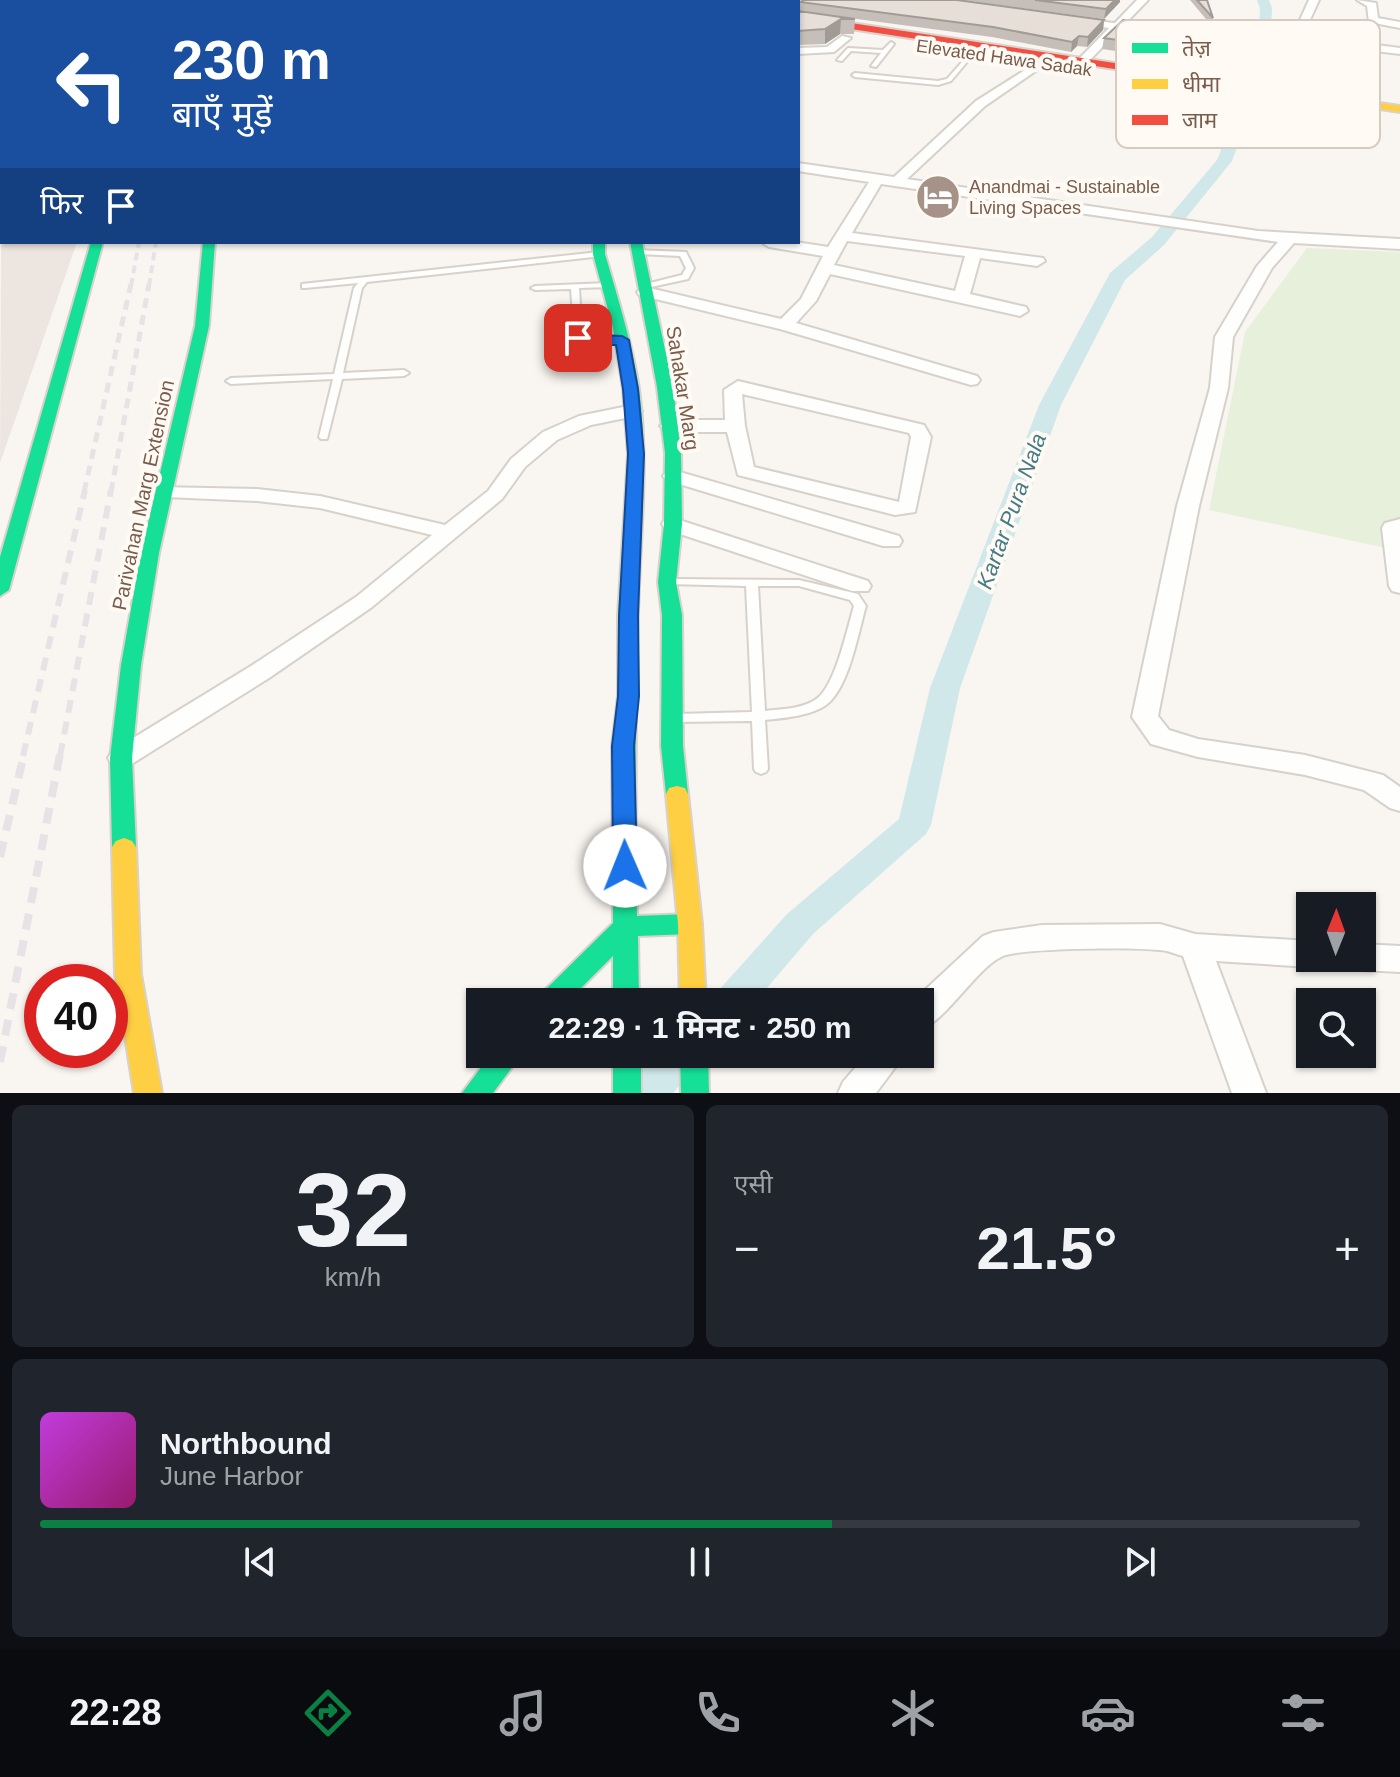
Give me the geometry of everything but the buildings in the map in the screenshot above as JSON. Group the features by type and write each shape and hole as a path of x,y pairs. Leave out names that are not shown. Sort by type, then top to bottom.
{"street":[{"path":"1121,20 1139,0"},
{"path":"1305,20 1314,0"},
{"path":"1362,0 1372,5 1373,20"},
{"path":"1069,20 1115,26"},
{"path":"1380,21 1400,25"},
{"path":"800,24 1116,68"},
{"name":"Elevated Hawa Sadak","path":"800,24 1116,69"},
{"name":"Elevated Hawa Sadak","path":"800,24 1116,74"},
{"path":"800,25 888,48 1116,76"},
{"path":"1081,63 1115,26"},
{"path":"800,51 830,50 846,38"},
{"path":"1380,48 1400,51"},
{"path":"898,181 947,132 1011,80 1036,66"},
{"path":"1380,107 1400,109"},
{"path":"1380,115 1400,118"},
{"name":"Elevated Hawa Sadak","path":"1380,115 1400,118"},
{"path":"800,167 1289,239 1400,244"},
{"path":"785,325 808,301 878,178"},
{"path":"843,236 1037,261"},
{"path":"1289,239 1265,266 1224,337 1219,388 1185,522 1145,717 1160,737 1198,748 1305,765 1373,782 1400,801"},
{"path":"0,590 96,244"},
{"name":"Parivahan Marg Extension","path":"148,1093 128,974 121,758 131,665 147,567 202,326 209,244"},
{"path":"781,244 833,253"},
{"name":"Sahakar Marg","path":"637,247 670,426 673,524 667,582 672,615 672,746 690,924 692,988"},
{"path":"599,248 622,340 636,454 628,616 628,696 623,746 626,988"},
{"path":"961,297 974,253"},
{"path":"825,268 1020,311"},
{"path":"644,290 785,325 971,380"},
{"path":"738,387 917,429 921,437 908,508 895,509 745,471 735,426 733,390 738,387"},
{"path":"121,758 260,672 364,602 495,495 518,463 550,436 586,420 633,411"},
{"path":"670,426 735,426"},
{"path":"673,476 891,541"},
{"path":"166,491 257,495 320,502 447,532"},
{"path":"673,524 860,586"},
{"path":"1400,525 1393,528 1400,586"},
{"path":"562,988 626,926 690,924"},
{"path":"934,999 994,945 1042,938 1160,937 1195,947 1296,953"},
{"path":"1195,947 1249,1093"},
{"path":"1376,958 1400,959"},
{"path":"476,1093 497,1068"},
{"path":"627,1068 627,1093"},
{"path":"694,1068 695,1093"},
{"path":"855,1093 876,1068"}],"lane":[{"path":"840,60 850,49 888,48"},
{"path":"874,66 888,48"},
{"path":"855,75 938,83 949,80 969,56"},
{"path":"637,247 683,254 690,268 690,273 683,278 644,290"},
{"path":"305,286 599,248"},
{"path":"324,437 358,288 364,280"},
{"path":"535,288 608,285"},
{"path":"575,286 578,338 584,341 622,340"},
{"path":"231,381 404,373"},
{"path":"667,582 799,583 854,597 860,606 829,697 814,708 757,715 672,719"},
{"path":"752,583 761,769"}],"shaded area":[{"path":"1,244 76,244 0,463"}],"green space":[{"path":"1307,248 1400,252 1400,551 1209,510 1245,332"}],"waterway":[{"name":"Kartar Pura Nala","path":"1263,0 1265,20"},
{"name":"Kartar Pura Nala","path":"744,988 800,924 914,825 945,688 1050,405 1117,277 1158,241 1224,161 1229,148"},
{"name":"Kartar Pura Nala","path":"647,1093 670,1068"}],"railway":[{"path":"131,286 139,244"},
{"path":"149,286 156,244"},
{"path":"84,492 131,284"},
{"path":"111,492 149,284"},
{"path":"23,756 85,490"},
{"path":"60,756 111,490"},
{"path":"0,857 24,754"},
{"path":"0,1062 60,754"}],"traffic: fast":[{"path":"0,590 96,244"},
{"path":"124,847 121,758 131,665 150,553 202,326 209,244"},
{"path":"599,244 599,254 620,328 631,389 636,454 628,616 628,696 623,746 626,988"},
{"path":"636,244 665,387 673,453 673,524 667,582 672,615 672,746 677,794"},
{"path":"564,988 626,926 690,924"},
{"path":"476,1093 497,1068"},
{"path":"627,1068 627,1093"},
{"path":"694,1068 695,1093"}],"traffic: slow":[{"path":"1380,106 1400,109"},
{"path":"677,794 690,924 692,988"},
{"path":"124,847 128,974 148,1093"}],"traffic: jam":[{"path":"800,18 1116,66"}],"place":[{"name":"Anandmai - Sustainable Living Spaces","path":"938,197"}],"route":[{"path":"578,338 584,341 622,340 631,389 636,454 628,616 628,696 623,746 625,866"}]}
